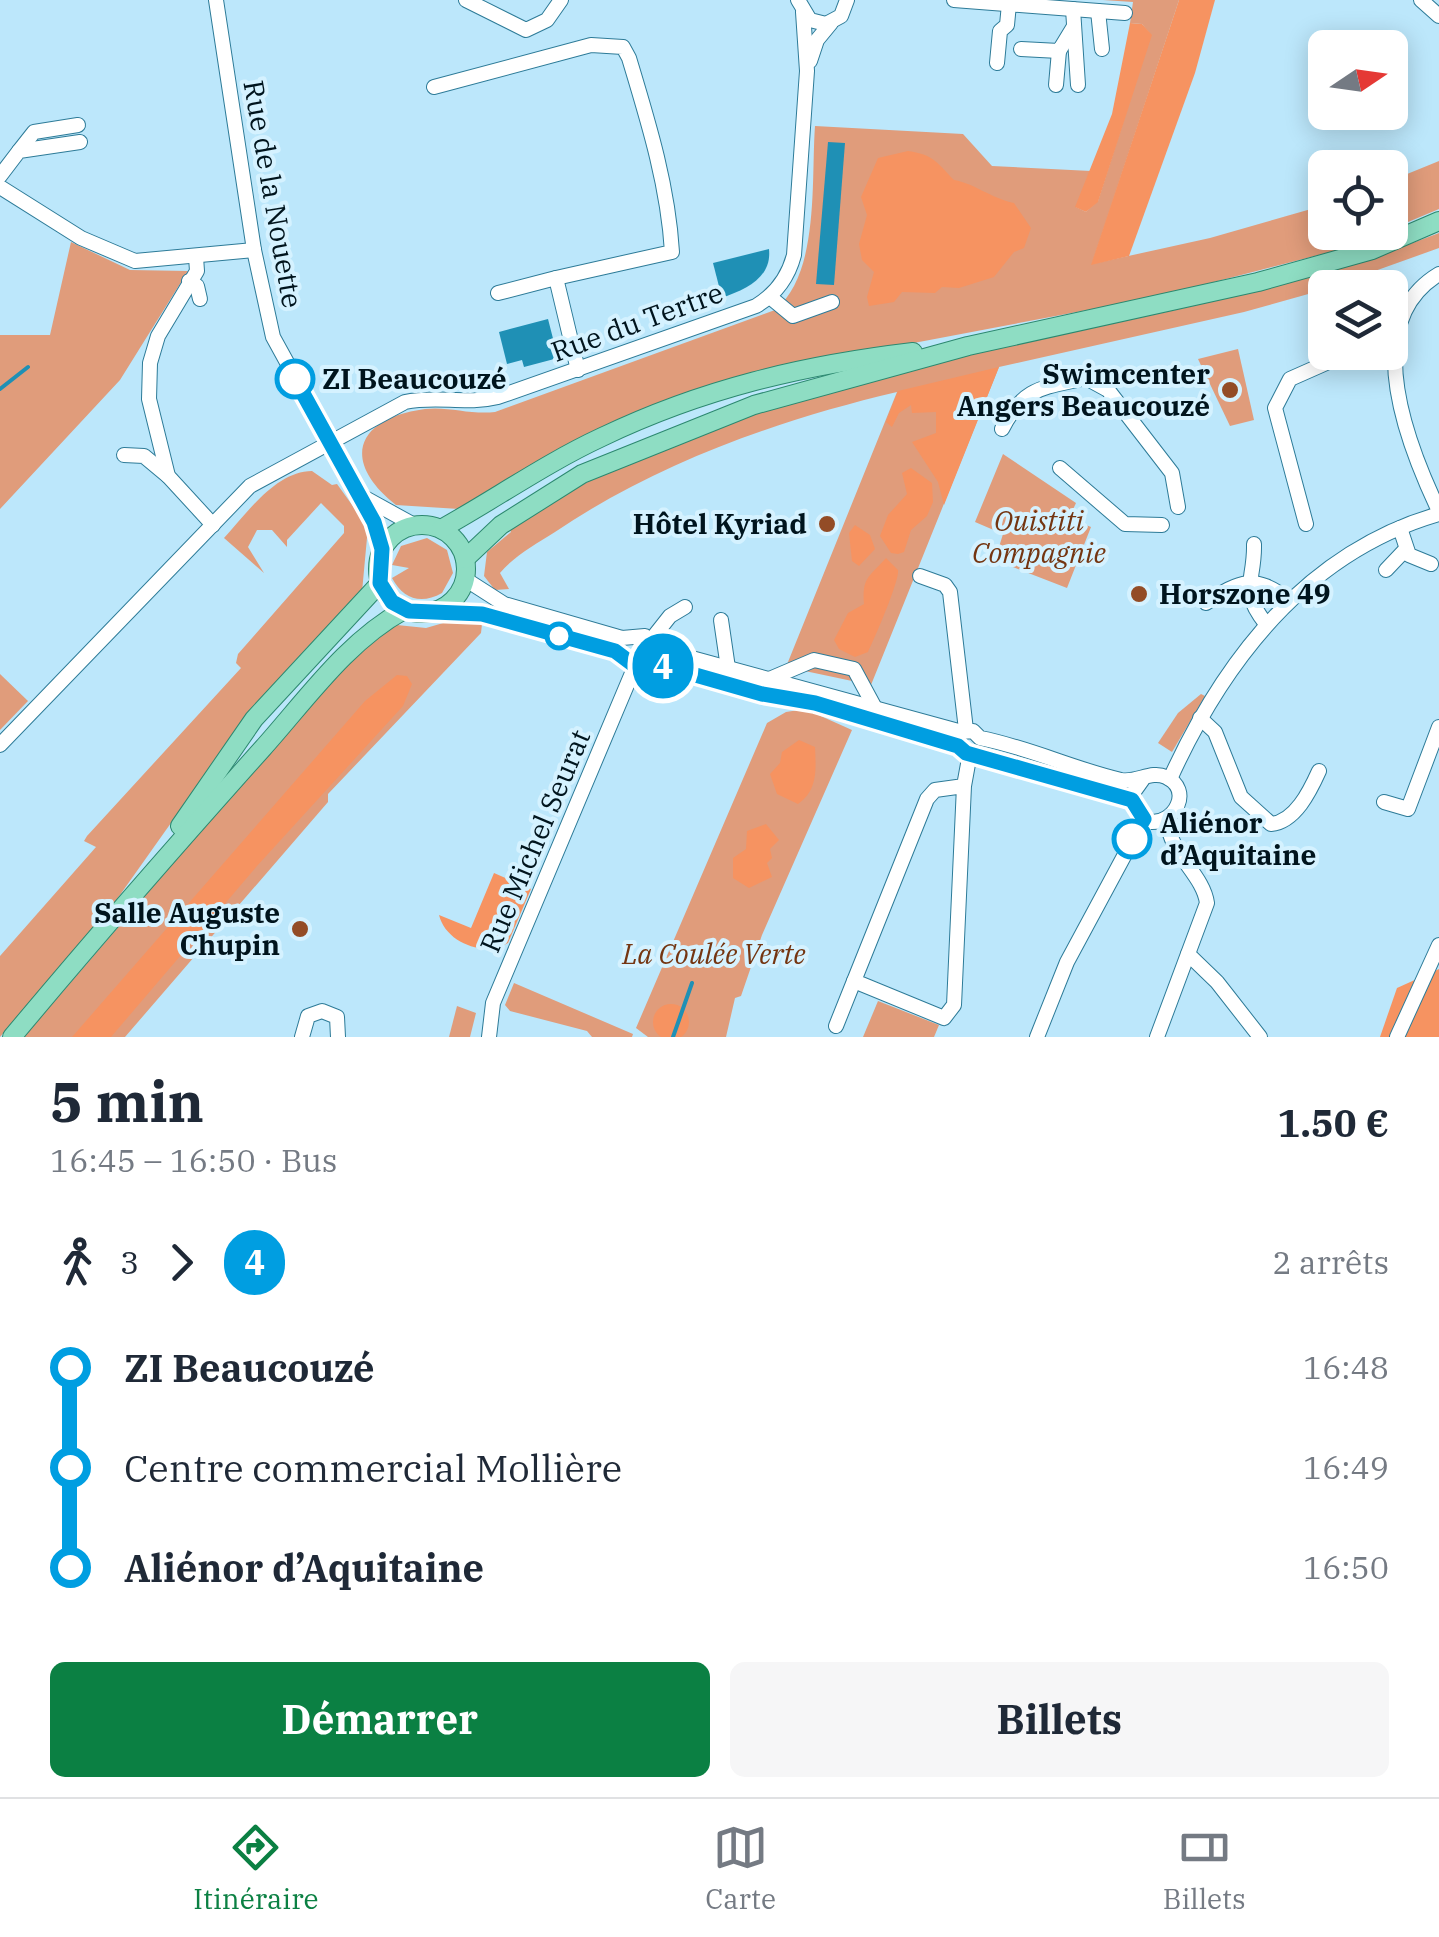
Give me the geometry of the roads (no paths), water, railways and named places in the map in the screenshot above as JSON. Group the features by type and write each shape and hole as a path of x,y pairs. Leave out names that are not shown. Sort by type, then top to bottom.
{"main road":[{"path":"465,559 502,525 582,474 754,405 968,346 1258,282 1372,250 1434,221"},
{"path":"441,528 602,436 714,390 826,362 968,346"},
{"path":"414,525 441,528 456,541 465,559 465,578 456,597 441,609 422,614 404,610 392,602 380,583 382,549 397,532 414,525"},
{"path":"137,888 254,718 380,583"},
{"path":"12,1037 137,888 336,666 378,624 404,610"}],"street":[{"name":"Rue de la Nouette","path":"216,0 254,250 273,337 360,495 382,549"},
{"path":"466,0 526,30 547,20 561,0"},
{"path":"808,71 818,40 841,16 847,0"},
{"path":"954,0 1125,13"},
{"path":"1421,0 1439,16"},
{"path":"997,63 1000,31 1008,25 1020,3"},
{"path":"801,6 815,22 832,22"},
{"path":"801,6 808,71 794,255 784,280 770,296 793,316 832,302"},
{"path":"1073,9 1078,85"},
{"path":"1098,11 1102,49"},
{"path":"1056,85 1059,52 1074,28"},
{"path":"434,87 592,45 623,47 651,133 670,218 672,252 498,292"},
{"path":"1021,48 1059,52"},
{"path":"0,176 34,132 78,125"},
{"path":"19,151 80,142"},
{"path":"0,187 79,242 135,261 254,250"},
{"path":"168,476 149,399 150,363 158,336 198,267 196,257"},
{"path":"1408,304 1416,288 1439,274"},
{"path":"556,278 578,370"},
{"path":"190,281 197,286 200,298"},
{"name":"Rue du Tertre","path":"0,745 250,486 406,402 430,396 484,400 756,306 770,296"},
{"path":"1306,524 1275,408 1290,379 1310,370"},
{"path":"1170,779 1200,718 1248,642 1290,600 1356,552 1400,528 1439,513 1433,476 1398,402 1396,370"},
{"path":"1002,429 1017,402 1032,390 1086,378 1094,381 1108,390 1172,472 1178,507"},
{"path":"124,454 144,456 168,476 212,525"},
{"path":"1060,468 1125,524 1162,525"},
{"name":"Rue de la Nouette","path":"360,495 390,516 414,525"},
{"path":"1400,528 1405,550 1430,564"},
{"path":"1254,544 1246,582 1251,604 1266,624"},
{"path":"1386,570 1405,550"},
{"path":"854,981 939,1017 952,1012 960,939 968,742 950,592 945,585 920,576"},
{"path":"465,578 504,604 630,639 640,636 643,654"},
{"path":"1206,604 1246,582 1266,582 1290,600"},
{"path":"643,654 670,616 685,607"},
{"path":"441,609 482,614 643,654 728,668 938,724 968,742 1132,800 1144,819"},
{"path":"721,620 728,668"},
{"name":"Rue Michel Seurat","path":"488,1037 494,1004 643,654 630,639"},
{"path":"643,654 762,694 815,703 1120,780 1156,774 1170,779 1180,798 1175,813 1167,820 1144,819"},
{"path":"767,680 814,660 854,669 874,706"},
{"path":"938,724 955,714 962,700"},
{"path":"1200,718 1216,732 1241,797 1270,824 1279,823 1297,808 1320,772"},
{"path":"1384,802 1408,808 1439,727"},
{"path":"1132,800 1143,779"},
{"path":"836,1026 928,799 935,790 964,786"},
{"path":"1037,1037 1067,962 1144,819"},
{"path":"1157,1037 1207,897 1176,854 1167,820"},
{"path":"1397,1037 1439,945"},
{"path":"1188,954 1217,982 1260,1037"},
{"path":"302,1037 308,1016 322,1011 337,1016 338,1037"}],"water":[{"path":"828,142 845,143 834,285 816,284"},
{"path":"769,249 762,275 722,298 713,263"},
{"path":"548,319 558,358 524,367 522,360 507,364 499,332"}],"waterway":[{"path":"0,389 28,367"},
{"path":"673,1037 692,983"}],"place":[{"name":"ZI Beaucouzé","path":"295,379"},
{"name":"Swimcenter Angers Beaucouzé","path":"1230,390"},
{"name":"Hôtel Kyriad","path":"827,524"},
{"name":"Horszone 49","path":"1139,594"},
{"name":"Aliénor d’Aquitaine","path":"1132,839"},
{"name":"Salle Auguste Chupin","path":"300,929"}],"park label":[{"name":"Ouistiti Compagnie","path":"1039,537"},
{"name":"La Coulée Verte","path":"714,954"}]}
